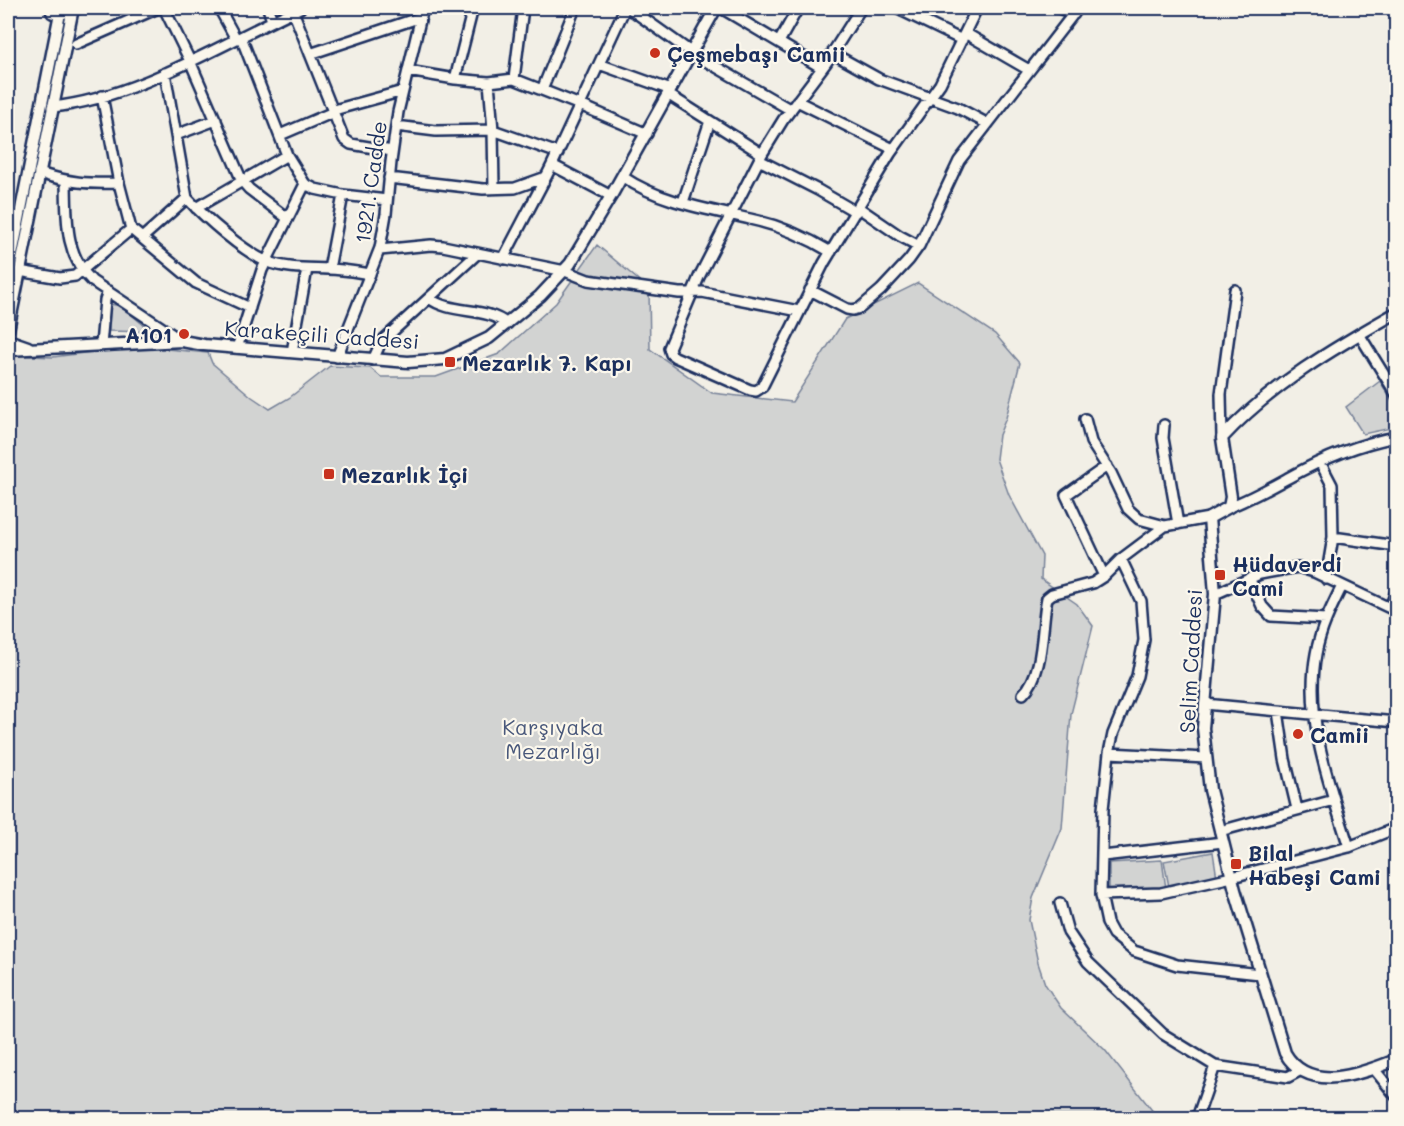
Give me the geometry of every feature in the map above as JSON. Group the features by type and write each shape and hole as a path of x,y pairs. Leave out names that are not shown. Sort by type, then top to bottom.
{"main road":[{"path":"8,330 52,107 75,8"},
{"name":"Karakeçili Caddesi","path":"8,350 182,341 237,348 408,362 445,359 489,338 565,271 647,134 716,8"},
{"path":"8,274 60,11"},
{"path":"1209,518 1229,507 1231,497 1222,438 1234,425 1304,368 1396,313"},
{"name":"Karakeçili Caddesi","path":"8,339 31,348"},
{"name":"Selim Caddesi","path":"1209,518 1215,594 1203,728 1210,790 1232,877 1285,1053 1301,1070"},
{"path":"1301,1070 1318,1077 1331,1078 1374,1069 1396,1060"}],"street":[{"path":"50,8 52,13 75,8"},
{"path":"76,44 158,8 164,8 242,181 287,218"},
{"path":"219,8 238,38 287,155 305,184 315,189 343,195 387,200"},
{"path":"268,8 272,21"},
{"path":"455,79 473,8"},
{"path":"514,79 523,8"},
{"path":"542,90 575,8"},
{"path":"503,259 558,153 598,64 627,8 641,11 692,53 791,110"},
{"path":"721,8 822,68"},
{"path":"779,42 798,8"},
{"path":"861,8 761,157 691,294 669,348 671,354 753,391 762,387 810,290 893,149 940,84 977,8"},
{"path":"896,8 963,37 1029,70"},
{"path":"1059,8 1076,10"},
{"path":"52,107 75,105 165,73 296,9 310,54 344,139 351,144 392,151"},
{"path":"810,290 847,309 857,310 898,273 919,246 959,161 1076,10"},
{"path":"310,54 422,12"},
{"name":"1921. Cadde","path":"337,357 380,250 402,90 422,12"},
{"path":"832,53 879,79 958,108 988,124"},
{"path":"598,64 670,92 761,157 919,246"},
{"path":"408,71 489,82 514,79 647,134"},
{"path":"165,73 187,198 196,208 246,249 266,261 307,269 370,274"},
{"path":"489,82 494,188"},
{"path":"280,135 334,110 402,90"},
{"path":"102,96 119,183 131,229 196,283 250,308"},
{"path":"797,101 893,149"},
{"path":"176,135 216,120"},
{"path":"683,202 710,121"},
{"path":"396,126 436,131 493,130 558,153"},
{"path":"196,208 287,155"},
{"path":"552,165 611,196"},
{"path":"39,173 66,182 119,183"},
{"path":"389,178 515,188 546,177"},
{"path":"622,177 638,187 704,210 773,226 813,241 831,252"},
{"path":"66,182 69,240 82,272 182,341"},
{"path":"237,348 266,261 305,184"},
{"path":"329,269 343,195"},
{"path":"142,238 187,198"},
{"path":"19,271 60,278 75,276 131,229"},
{"path":"380,250 432,245 565,271 588,280 691,294 702,292 799,311"},
{"path":"373,360 381,342 477,254"},
{"path":"292,352 307,269"},
{"path":"1222,438 1221,394 1235,290"},
{"path":"102,345 105,300 108,291"},
{"path":"429,298 439,304 492,316 507,324"},
{"path":"1359,334 1396,393"},
{"path":"1085,419 1091,442 1107,466 1128,509 1139,519 1165,526 1209,518"},
{"path":"1164,424 1163,438 1178,524"},
{"path":"1229,507 1252,499 1320,462 1366,444 1396,436"},
{"path":"1320,462 1332,485 1333,537 1326,579"},
{"path":"1104,576 1066,495 1107,466"},
{"path":"1023,694 1030,688 1041,650 1047,598 1052,594 1093,583 1165,526"},
{"path":"1333,537 1396,546"},
{"path":"1121,559 1141,602 1144,640 1137,676 1113,734 1109,753 1103,808 1101,895 1107,923 1113,934 1134,951 1177,965 1260,974"},
{"path":"1215,594 1260,574 1298,567 1314,572 1393,609 1396,591"},
{"path":"1249,578 1262,606 1270,616 1326,619"},
{"path":"1342,586 1319,639 1312,696 1319,745 1349,847"},
{"path":"1205,704 1396,722"},
{"path":"1278,711 1297,809"},
{"path":"1109,753 1206,758"},
{"path":"1103,856 1221,836 1297,809 1334,800"},
{"path":"1101,895 1161,893 1232,877 1349,847 1396,828"},
{"path":"1060,903 1068,932 1088,962 1163,1034 1215,1066 1288,1077 1301,1070"},
{"path":"1197,1119 1215,1066"},
{"path":"1374,1069 1396,1096"}],"green space":[{"name":"Karşıyaka Mezarlığı","path":"597,245 649,289 650,349 712,393 792,402 845,319 918,283 995,334 1020,363 1006,418 999,435 996,459 1009,495 1042,556 1041,579 1077,604 1093,626 1071,714 1062,828 1033,898 1029,920 1045,984 1061,1008 1105,1050 1158,1118 8,1118 8,355 53,357 100,351 156,348 208,353 212,363 270,409 289,398 330,366 370,368 381,377 436,377 499,354 556,303"},
{"path":"110,304 121,306 152,332 109,331"},
{"path":"1380,381 1396,408 1396,427 1363,434 1346,407"},
{"path":"1213,852 1217,878 1169,887 1164,861"},
{"path":"1162,860 1166,889 1109,891 1109,863"}],"place":[{"name":"Çeşmebaşı Camii","path":"655,53"},
{"name":"A101","path":"184,334"},
{"name":"Mezarlık 7. Kapı","path":"450,362"},
{"name":"Mezarlık İçi","path":"329,474"},
{"name":"Hüdaverdi Cami","path":"1220,575"},
{"name":"Camii","path":"1298,734"},
{"name":"Bilal Habeşi Cami","path":"1236,864"}]}
